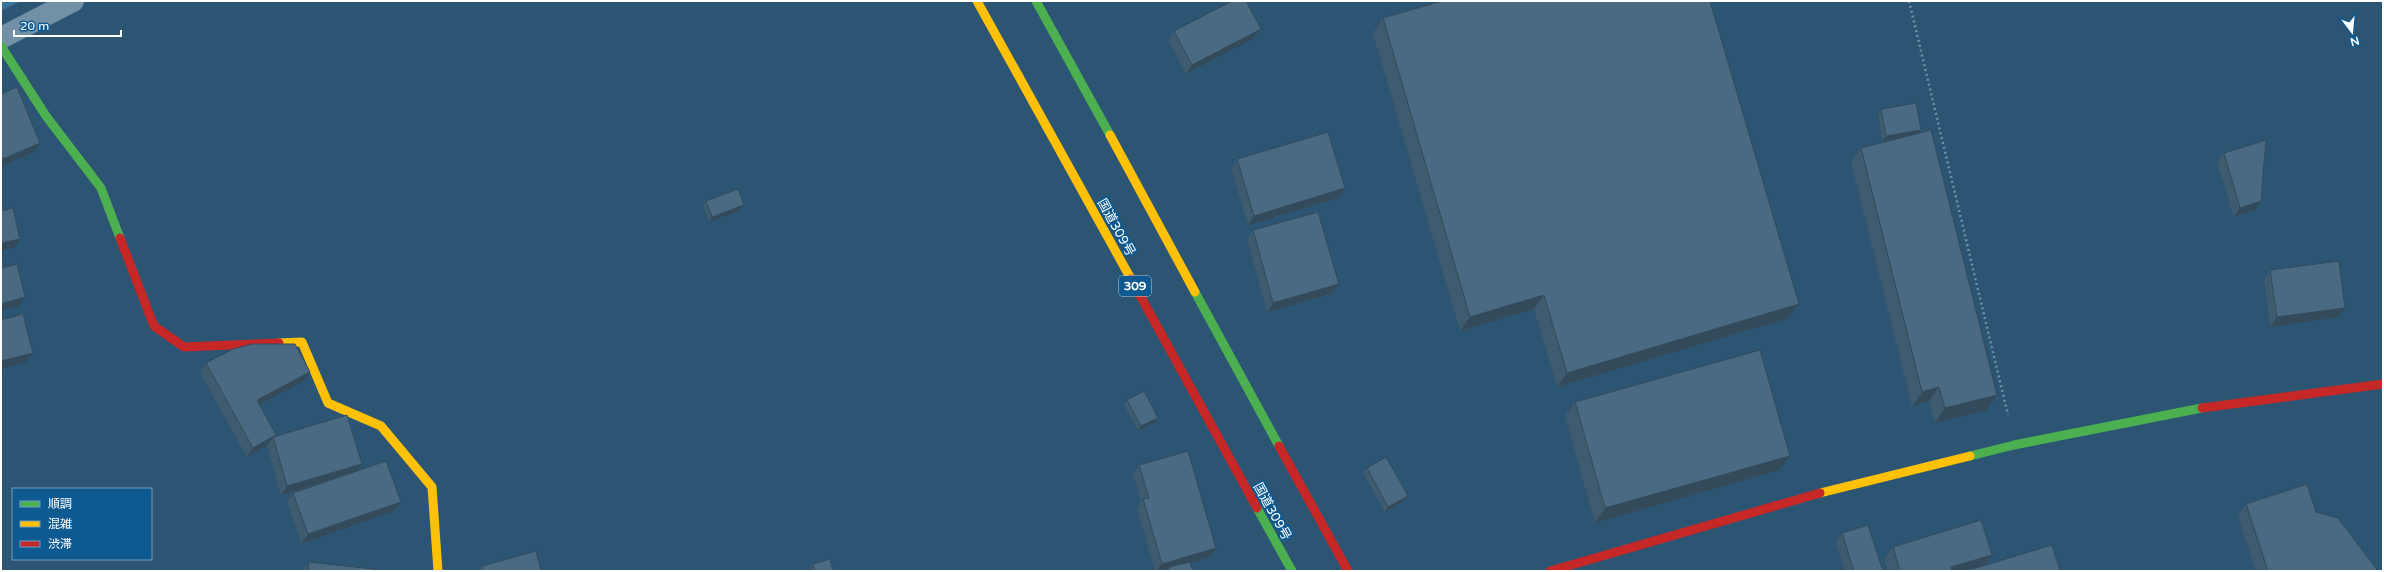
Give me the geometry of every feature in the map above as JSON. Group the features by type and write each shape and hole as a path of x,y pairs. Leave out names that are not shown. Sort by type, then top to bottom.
{"main road":[{"name":"国道309号","path":"977,1 1292,571"},
{"path":"1036,1 1348,571"},
{"path":"1,46 46,116 101,188 154,326 184,347 302,342 328,403 381,426 432,487 438,571"},
{"path":"1550,571 1814,494 2014,444 2195,409 2383,384"}],"street":[{"path":"1,38 73,1"}],"path":[{"path":"1909,1 2014,444"}],"water":[{"path":"1,1 21,1 1,11"}],"building":[{"path":"1232,1 1246,1 1261,29 1192,65 1174,31"},
{"path":"1442,1 1710,1 1799,304 1567,373 1544,295 1470,317 1383,18"},
{"path":"17,87 40,143 3,159 1,154 1,94"},
{"path":"1916,103 1921,130 1886,136 1881,109"},
{"path":"1931,130 1997,395 1945,408 1939,387 1922,392 1861,148"},
{"path":"1328,132 1345,188 1254,216 1237,159"},
{"path":"2266,140 2261,201 2240,208 2224,153"},
{"path":"738,189 744,205 712,217 706,201"},
{"path":"13,208 20,239 1,243 1,211"},
{"path":"1318,212 1339,284 1273,303 1253,230"},
{"path":"2339,261 2345,308 2277,317 2270,270"},
{"path":"17,264 25,297 1,304 1,268"},
{"path":"23,314 33,353 1,361 1,320"},
{"path":"252,344 295,344 310,372 257,400 276,435 253,448 206,363 233,349"},
{"path":"1760,350 1790,456 1605,508 1575,402"},
{"path":"1144,391 1158,418 1141,426 1127,400"},
{"path":"347,415 362,464 287,486 273,437"},
{"path":"1188,451 1216,548 1162,564 1143,499 1149,498 1139,465"},
{"path":"1386,457 1408,496 1388,507 1367,468"},
{"path":"386,461 401,502 308,534 293,493"},
{"path":"2307,484 2316,512 2338,518 2378,571 2268,571 2246,504"},
{"path":"1981,520 1992,555 1951,567 1952,571 1900,571 1893,547"},
{"path":"1868,525 1883,571 1854,571 1842,533"},
{"path":"2052,545 2060,571 1966,571"},
{"path":"536,551 541,571 483,571 482,566"},
{"path":"830,559 833,571 815,571 813,564"},
{"path":"309,562 374,569 374,571 308,571"},
{"path":"1190,562 1193,571 1170,571 1169,567"}],"traffic: fast":[{"path":"1036,1 1110,135"},
{"path":"1,46 46,116 101,188 120,238"},
{"path":"1195,292 1279,446"},
{"path":"1970,456 2014,445 2202,408"},
{"path":"1257,508 1292,571"}],"traffic: slow":[{"path":"977,1 1131,279"},
{"path":"1110,135 1195,292"},
{"path":"279,343 302,342 328,403 381,426 432,487 438,571"},
{"path":"1820,493 1970,456"}],"traffic: jam":[{"path":"120,238 154,326 184,347 279,343"},
{"path":"1131,279 1257,508"},
{"path":"2202,408 2383,384"},
{"path":"1279,446 1348,571"},
{"path":"1550,571 1820,493"}]}
